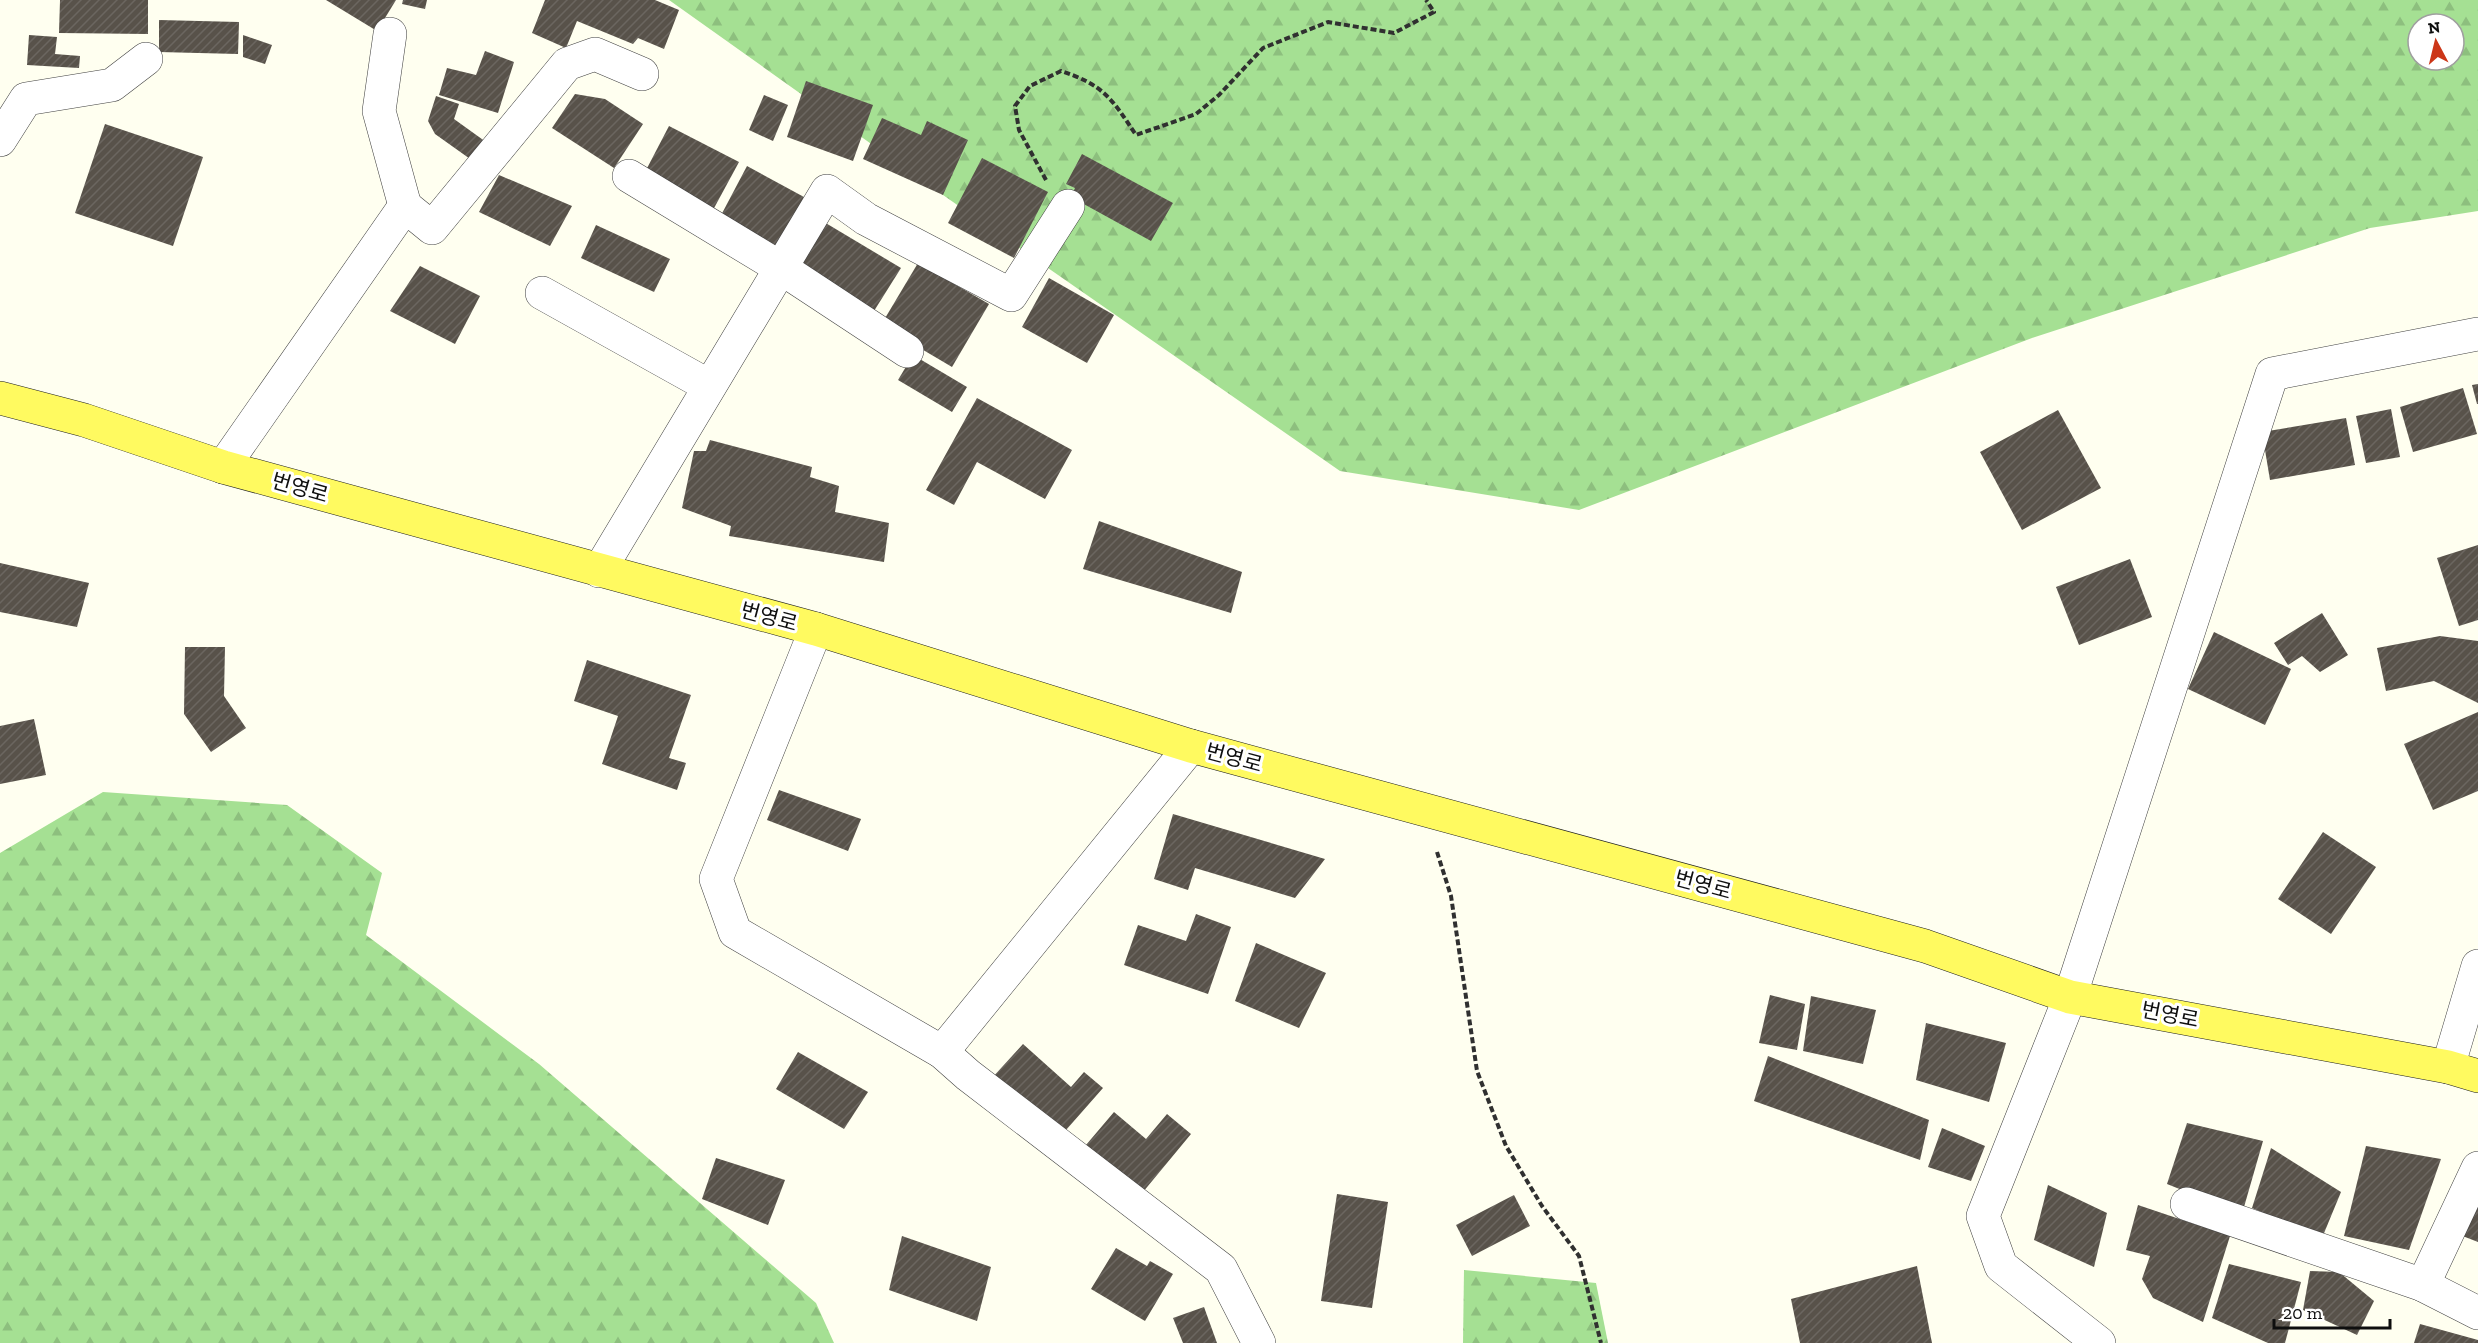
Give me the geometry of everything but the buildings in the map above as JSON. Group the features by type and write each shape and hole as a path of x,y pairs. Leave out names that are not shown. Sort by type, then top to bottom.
{"main road":[{"name":"번영로","path":"0,398 84,420 223,467 816,629 1191,746 1925,946 2070,997 2463,1072"}],"street":[{"path":"390,34 379,111 405,206 432,228 567,64 595,54 642,74"},
{"path":"0,140 26,99 112,85 146,59"},
{"path":"629,176 781,268 907,351"},
{"path":"599,571 827,191 866,219 1011,295 1068,206"},
{"path":"223,467 405,206"},
{"path":"542,293 709,386"},
{"path":"2099,1343 2001,1266 1983,1216 2070,997 2272,374 2478,334"},
{"path":"816,629 716,879 735,932 942,1052 968,1076 1221,1269 1259,1343"},
{"path":"942,1052 1191,746"},
{"path":"2463,1072 2478,966"},
{"path":"2423,1285 2478,1168"},
{"path":"2187,1204 2423,1285 2478,1313"}],"path":[{"path":"1068,206 1056,197 1019,130 1015,106 1030,86 1061,70 1081,77 1110,96 1136,135 1196,114 1219,96 1263,48 1328,22 1394,33 1434,12 1426,0"},
{"path":"1422,808 1451,896 1477,1071 1506,1146 1542,1206 1579,1256 1601,1343"}],"green space":[{"path":"669,0 2478,0 2478,211 2370,228 2032,338 1579,510 1340,471 943,195"},
{"path":"103,792 287,805 382,873 366,935 539,1064 816,1303 834,1343 0,1343 0,853"},
{"path":"1464,1270 1596,1283 1608,1343 1463,1343"}]}
